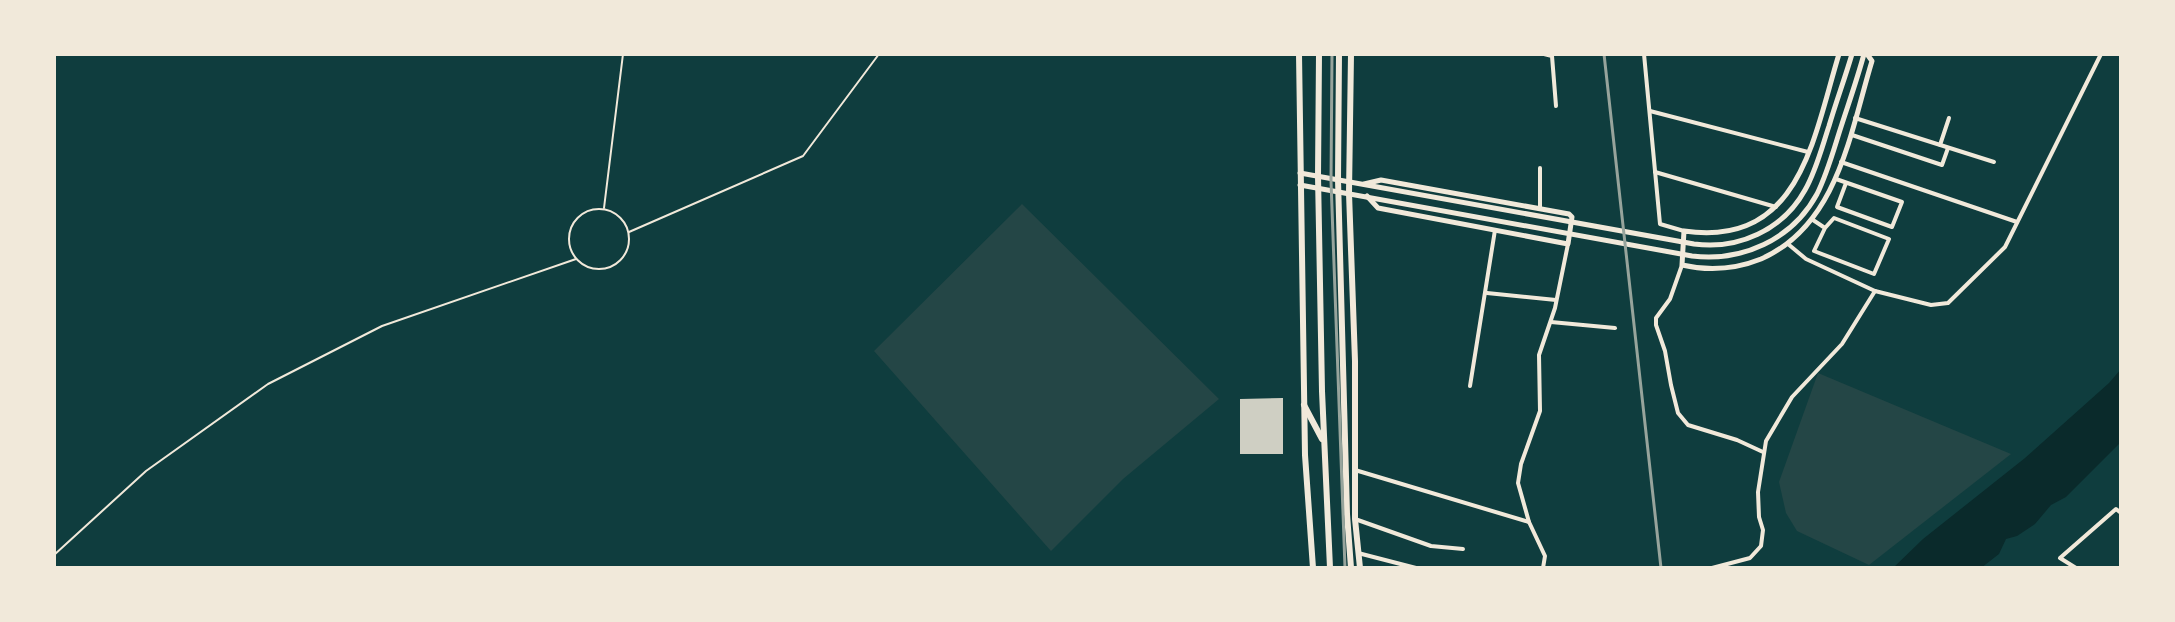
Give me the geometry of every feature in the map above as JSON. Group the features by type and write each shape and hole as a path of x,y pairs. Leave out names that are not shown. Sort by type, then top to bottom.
{"main road":[{"path":"1299,54 1306,482 1313,568"},
{"path":"1319,54 1318,187 1330,568"},
{"path":"1339,54 1338,191 1351,568"},
{"path":"1351,54 1349,193 1355,519 1360,568"},
{"path":"1300,185 1318,187 1504,221 1692,256 1715,257 1752,250 1772,240 1797,221 1817,194 1865,54 1872,61 1836,179 1813,220 1788,244 1767,256 1739,265 1704,269 1682,265 1684,231 1705,234 1732,231 1760,220 1777,207 1796,183 1839,54"},
{"path":"1300,173 1694,244 1714,246 1748,239 1789,212 1806,189 1852,54"},
{"path":"1364,184 1381,180 1569,214 1572,217 1568,244 1378,208 1367,196"},
{"path":"1304,405 1324,442"}],"street":[{"path":"1544,54 1552,55 1556,106"},
{"path":"1644,54 1660,224 1684,231"},
{"path":"1788,244 1806,259 1875,291 1931,305 1948,303 2005,247 2101,54"},
{"path":"1650,111 1808,152"},
{"path":"1855,118 1994,162"},
{"path":"1940,145 1949,118"},
{"path":"1850,134 1942,165 1948,148"},
{"path":"1841,162 2017,222"},
{"path":"1540,168 1540,209"},
{"path":"1655,172 1777,207"},
{"path":"1836,179 1902,202 1892,227 1837,207 1846,183"},
{"path":"1834,218 1889,239 1874,274 1814,251 1825,228 1834,218"},
{"path":"1813,220 1825,228"},
{"path":"1470,386 1495,230"},
{"path":"1543,568 1543,552 1529,522 1518,483 1521,464 1540,411 1539,355 1557,300 1568,244"},
{"path":"1682,265 1670,299 1656,318 1678,413 1688,425 1737,440 1763,452"},
{"path":"1712,568 1750,558 1761,546 1763,530 1758,492 1763,452 1777,419 1792,397 1842,344 1875,291"},
{"path":"1487,293 1557,300"},
{"path":"1551,322 1615,328"},
{"path":"1355,470 1529,522"},
{"path":"2076,568 2060,558 2116,509 2121,513"},
{"path":"1355,519 1431,546 1463,549"},
{"path":"1358,553 1416,568"}],"lane":[{"path":"604,209 623,54"},
{"path":"629,232 803,156 879,54"},
{"path":"593,209 604,209 620,217 629,232 627,252 613,266 593,269 576,259 569,239 576,220 593,209"},
{"path":"54,555 146,471 268,384 382,326 576,259"}],"shaded area":[{"path":"1022,204 1219,399 1123,479 1051,551 874,351"},
{"path":"2121,369 2121,442 2066,497 2051,505 2035,524 2006,539 1999,554 1981,568 1893,568 1923,539 2025,458"},
{"path":"1818,373 2011,454 1869,565 1797,531 1786,513 1779,482"}],"building":[{"path":"1283,398 1283,454 1240,454 1240,399"}],"railway":[{"path":"1332,54 1331,181 1345,568"},
{"path":"1604,54 1661,568"}]}
